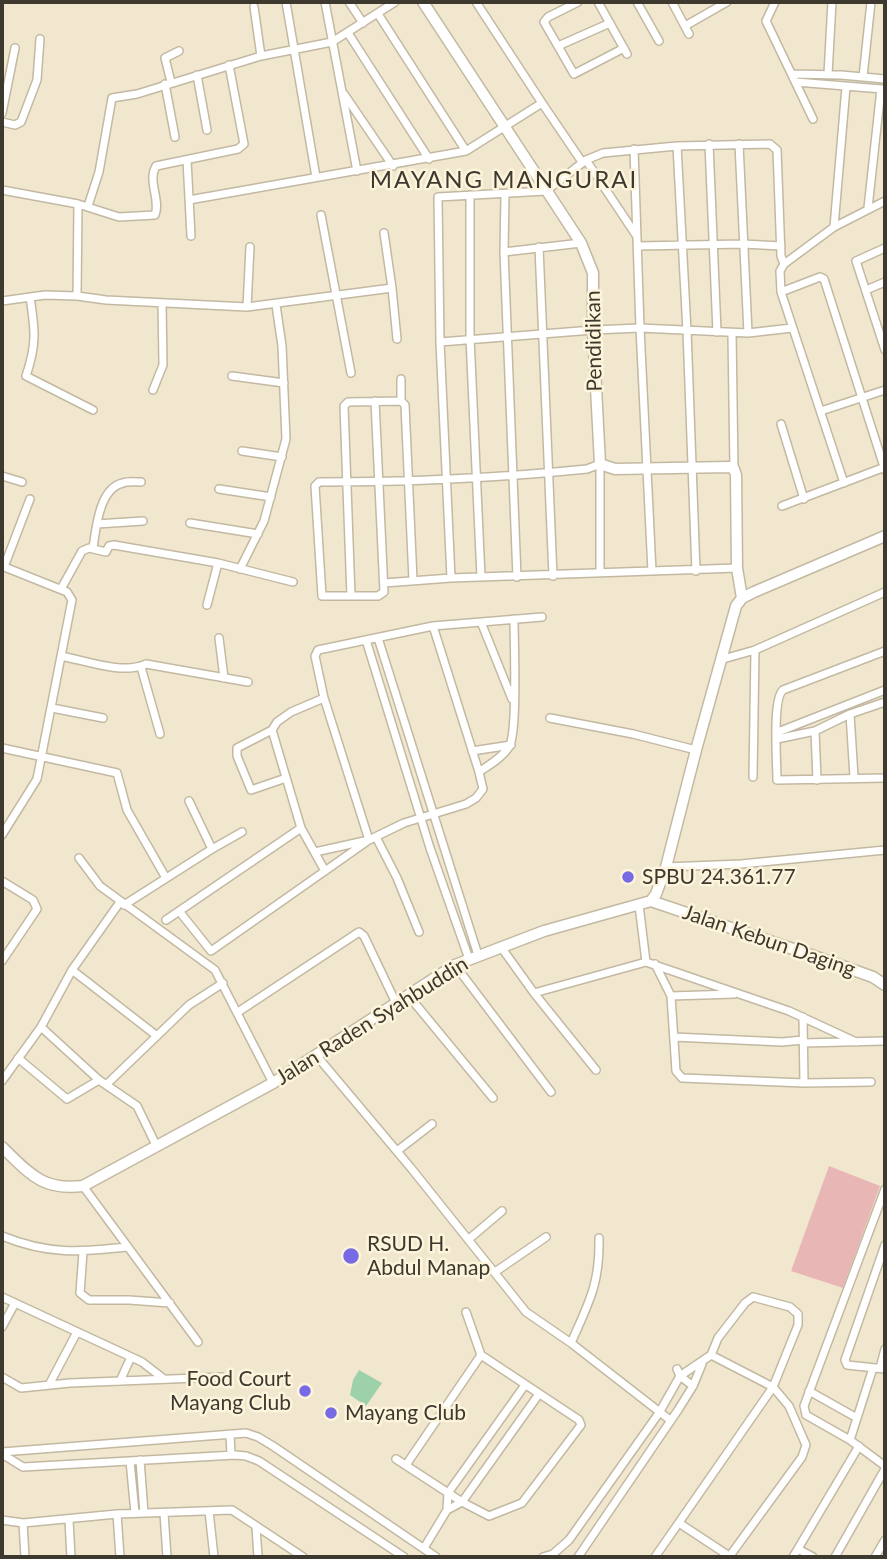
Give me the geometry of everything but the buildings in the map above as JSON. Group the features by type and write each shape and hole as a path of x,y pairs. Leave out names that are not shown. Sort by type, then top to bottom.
{"main road":[{"name":"Pendidikan","path":"423,2 581,243 593,273 600,464"},
{"path":"600,464 615,469 690,466 730,467 734,470 737,568 742,598"},
{"path":"651,901 666,867 736,606 742,598 754,592 883,535"},
{"name":"Jalan Raden Syahbuddin","path":"83,1186 273,1083 456,965 544,931 651,901"},
{"name":"Jalan Kebun Daging","path":"651,901 873,977 885,985"},
{"path":"2,1147 45,1184 70,1188 83,1186"}],"street":[{"path":"286,2 316,177"},
{"path":"325,2 357,171"},
{"path":"349,2 363,23"},
{"path":"88,206 99,172 110,100 261,56 332,42 396,2"},
{"path":"476,2 542,103 637,236"},
{"path":"578,2 548,17 544,22 574,74 625,51 598,2"},
{"path":"637,2 659,41"},
{"path":"672,2 689,34"},
{"path":"685,26 727,2"},
{"path":"775,2 766,21 813,119"},
{"path":"828,74 832,2"},
{"path":"863,77 871,2"},
{"path":"254,7 261,56"},
{"path":"378,14 466,151"},
{"path":"558,46 610,23"},
{"path":"348,33 429,159"},
{"path":"2,122 15,125 22,122 37,80 40,39"},
{"path":"2,113 15,48"},
{"path":"175,137 165,58 179,51"},
{"path":"2,190 88,206 119,217 155,215 158,209 153,168 238,149 244,144 229,65"},
{"path":"792,74 885,79"},
{"path":"197,75 207,130"},
{"path":"796,82 883,90 868,208"},
{"path":"834,227 846,87"},
{"path":"342,91 393,166"},
{"path":"189,200 466,151 542,103"},
{"path":"451,578 440,342 437,199 441,196 545,191 584,161 603,153 709,144 770,144 778,150 784,264"},
{"path":"709,144 717,332"},
{"path":"739,144 748,333"},
{"path":"677,146 696,571"},
{"path":"634,149 652,571"},
{"path":"187,160 191,236"},
{"path":"505,194 504,252 517,577"},
{"path":"470,195 470,338 474,476 481,577"},
{"path":"844,483 781,292 780,271 784,264 834,227 885,201"},
{"path":"77,296 78,204"},
{"path":"321,215 351,373"},
{"path":"384,233 397,339"},
{"path":"504,252 581,243"},
{"path":"638,246 781,246"},
{"path":"247,307 250,247"},
{"path":"540,247 553,576"},
{"path":"885,248 856,261 885,350"},
{"path":"781,292 820,277 824,279 885,468 782,506"},
{"path":"866,290 885,282"},
{"path":"2,301 30,297 77,296 247,307 392,288"},
{"path":"30,297 35,342 34,354 26,376 93,410"},
{"path":"153,390 163,365 162,303"},
{"path":"240,569 258,534 286,439 282,346 276,305"},
{"path":"876,320 885,317"},
{"path":"440,342 640,328 732,333 792,328"},
{"path":"732,333 734,470"},
{"path":"232,376 284,383"},
{"path":"401,379 401,401 405,405 413,580"},
{"path":"821,411 885,390"},
{"path":"375,401 378,480 384,583 382,595 325,597 320,593 315,486 318,482 378,480 446,480 587,469 600,464 600,572"},
{"path":"351,596 345,403 401,401"},
{"path":"781,424 804,499"},
{"path":"242,451 282,457"},
{"path":"2,476 22,482"},
{"path":"93,548 105,499 114,487 122,483 141,482"},
{"path":"219,489 271,497"},
{"path":"2,835 37,779 72,600 67,592 61,589 3,567 30,499"},
{"path":"97,524 143,522"},
{"path":"190,523 258,534"},
{"path":"61,589 79,555 86,549 106,552 109,546 114,545 218,563 292,582"},
{"path":"207,605 218,563"},
{"path":"384,583 451,578 737,568"},
{"path":"723,659 755,650 885,592"},
{"path":"419,932 397,878 372,839 324,698 316,652 433,626 542,617"},
{"path":"479,772 496,761 511,745 514,620"},
{"path":"481,622 514,703"},
{"path":"315,852 372,839 422,817 466,804 476,798 483,789 433,626"},
{"path":"219,638 224,678"},
{"path":"378,638 443,844 473,957"},
{"path":"366,640 430,848 473,957"},
{"path":"753,777 755,650"},
{"path":"885,652 780,692 776,715 778,780 885,778"},
{"path":"61,656 126,669 146,664 248,682"},
{"path":"141,667 160,734"},
{"path":"777,735 885,690"},
{"path":"286,778 251,790 237,755 237,748 272,730 283,716 324,698"},
{"path":"777,735 815,730 885,702"},
{"path":"388,709 399,706"},
{"path":"52,708 103,718"},
{"path":"850,714 854,777"},
{"path":"550,718 633,734 696,750"},
{"path":"272,730 301,828 326,871"},
{"path":"815,730 817,780"},
{"path":"472,751 511,745"},
{"path":"2,748 42,759 117,773 127,810 166,878"},
{"path":"403,759 415,756"},
{"path":"189,801 212,849"},
{"path":"166,920 301,828"},
{"path":"2,1081 41,1027 72,970 122,904 242,832"},
{"path":"178,911 211,951 372,839"},
{"path":"430,848 443,844"},
{"path":"666,867 741,864 885,850"},
{"path":"79,858 100,886 122,904 209,964 223,984 273,1083"},
{"path":"2,881 33,900 37,909 2,961"},
{"path":"639,905 646,962"},
{"path":"238,1013 359,932 363,934 396,1003"},
{"path":"501,947 596,1070"},
{"path":"534,993 646,962 803,1017 856,1042"},
{"path":"655,964 671,996 676,1070 682,1078 804,1083 871,1082"},
{"path":"456,965 551,1092"},
{"path":"72,970 157,1036"},
{"path":"18,1058 68,1099 103,1082 189,1005 223,984"},
{"path":"671,996 739,993"},
{"path":"408,995 493,1098"},
{"path":"803,1017 804,1083"},
{"path":"41,1027 103,1082 140,1109 157,1147"},
{"path":"674,1037 782,1042 885,1041"},
{"path":"316,1055 526,1312 571,1343 670,1420"},
{"path":"397,1151 432,1124"},
{"path":"83,1186 198,1342"},
{"path":"835,1557 885,1468 859,1446 806,1415 804,1406 885,1189"},
{"path":"468,1239 502,1211"},
{"path":"877,1213 885,1217"},
{"path":"2,1236 30,1246 67,1252 128,1247"},
{"path":"495,1272 546,1237"},
{"path":"571,1343 596,1285 600,1265 599,1238"},
{"path":"879,1368 847,1365 845,1358 885,1245"},
{"path":"83,1252 80,1293 83,1298 170,1303"},
{"path":"2,1297 142,1362 164,1379"},
{"path":"578,1557 693,1386 718,1338 745,1303 753,1297 790,1307 798,1314 798,1325 773,1387 655,1557"},
{"path":"2,1327 15,1303"},
{"path":"396,1459 485,1516 519,1505 581,1425 579,1420 481,1355 466,1312"},
{"path":"49,1385 77,1332"},
{"path":"850,1440 885,1349"},
{"path":"406,1465 481,1355"},
{"path":"679,1523 729,1557 802,1457 806,1445 789,1406 773,1387 711,1355"},
{"path":"120,1381 131,1357"},
{"path":"543,1557 553,1554 569,1540 659,1413 679,1373 703,1363"},
{"path":"679,1373 693,1386"},
{"path":"2,1377 21,1388 222,1377"},
{"path":"424,1548 447,1510 448,1493 525,1385"},
{"path":"809,1391 857,1418"},
{"path":"447,1510 461,1502 539,1394"},
{"path":"2,1453 246,1433 258,1437 436,1557"},
{"path":"230,1434 231,1455"},
{"path":"793,1557 859,1446"},
{"path":"2,1453 23,1467 246,1456 259,1461 404,1557"},
{"path":"140,1460 144,1513"},
{"path":"130,1461 135,1513"},
{"path":"2,1520 23,1523 117,1514 232,1510 303,1557"},
{"path":"209,1511 214,1557"},
{"path":"164,1513 167,1557"},
{"path":"117,1514 120,1557"},
{"path":"69,1520 71,1557"},
{"path":"23,1523 25,1557"},
{"path":"256,1527 258,1557"},
{"path":"879,1554 885,1540"},
{"path":"798,1549 813,1557"}],"shaded area":[{"path":"829,1166 880,1186 843,1288 791,1271"},
{"path":"359,1370 382,1383 366,1406 350,1395 353,1380"}],"place":[{"name":"SPBU 24.361.77","path":"628,877"},
{"name":"RSUD H. Abdul Manap","path":"351,1256"},
{"name":"Food Court Mayang Club","path":"305,1391"},
{"name":"Mayang Club","path":"331,1413"}],"district":[{"name":"MAYANG MANGURAI","path":"504,180"}]}
